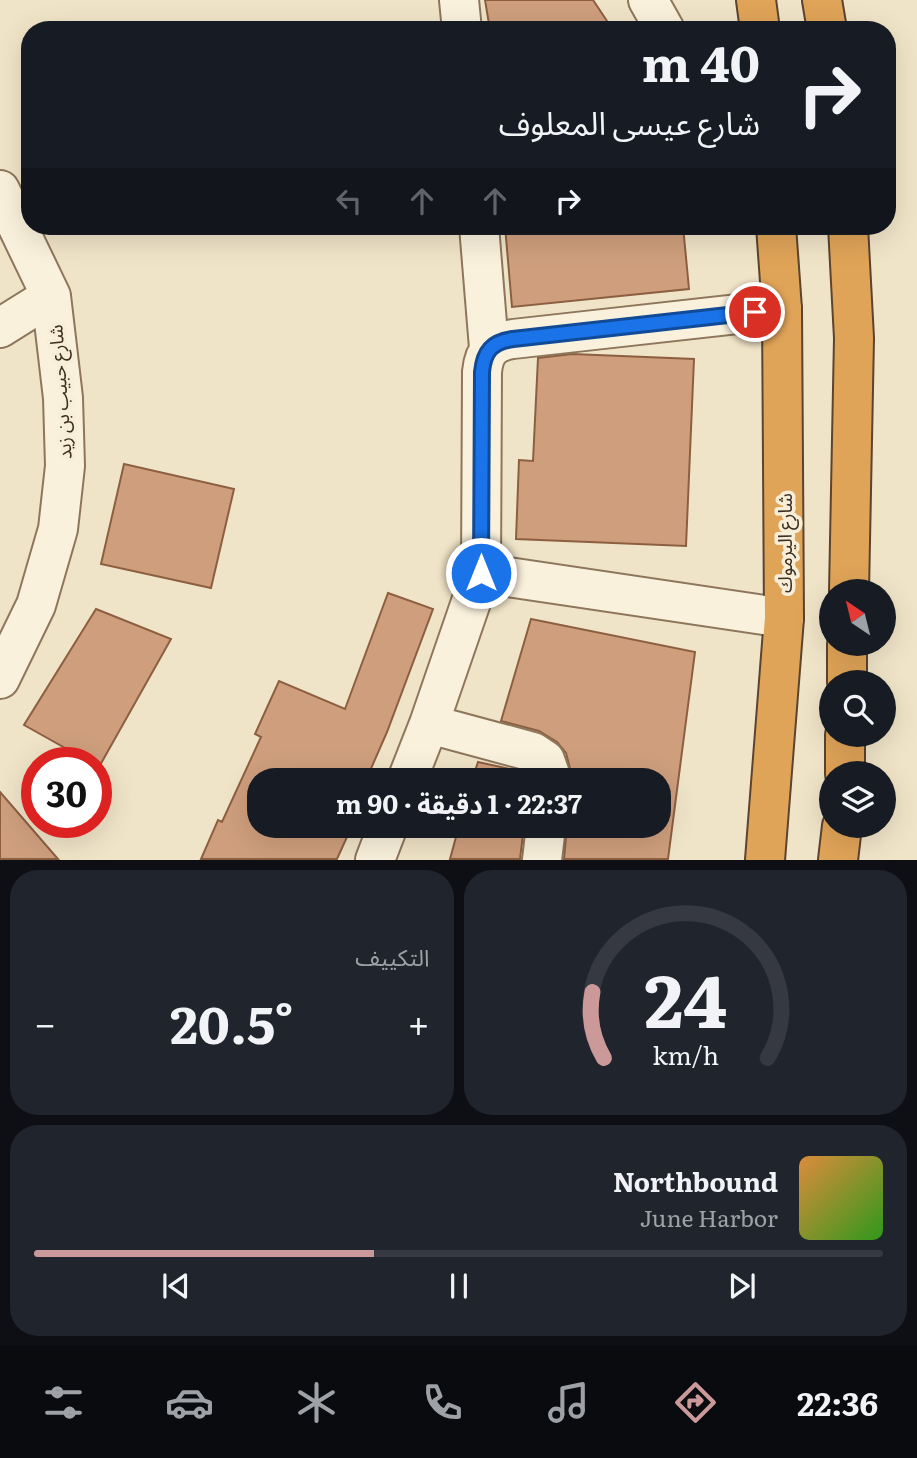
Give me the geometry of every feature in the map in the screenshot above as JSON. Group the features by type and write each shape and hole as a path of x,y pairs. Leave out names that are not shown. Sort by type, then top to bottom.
{"highway":[{"path":"756,0 759,21"},
{"path":"822,0 826,21"},
{"name":"شارع اليرموك","path":"765,859 785,618 782,309 777,235"},
{"path":"848,235 854,338 849,579"},
{"path":"838,859 841,838"}],"street":[{"path":"460,0 461,21"},
{"path":"648,0 660,21"},
{"name":"شارع حبيب بن زيد","path":"0,190 21,234"},
{"name":"شارع حبيب بن زيد","path":"0,679 36,605 58,529 65,466 63,398 51,296 22,235"},
{"path":"412,768 481,573 482,372 489,348 480,235"},
{"path":"0,328 51,296"},
{"path":"489,348 501,341 513,339 782,309"},
{"path":"481,573 785,618"},
{"path":"429,724 533,752 545,761 548,768"},
{"path":"375,859 383,838"},
{"path":"542,859 545,838"}],"building":[{"path":"485,0 593,0 607,21 488,21"},
{"path":"506,235 684,235 689,289 512,307"},
{"path":"572,354 694,359 686,546 516,539 519,460 533,461 538,358"},
{"path":"124,464 234,489 211,588 101,564"},
{"path":"388,593 433,609 371,768 247,768 247,838 347,838 337,859 201,859 218,820 222,822 261,737 255,734 279,681 345,709"},
{"path":"96,609 171,639 110,747 63,747 24,725"},
{"path":"531,619 695,652 671,836 671,768 570,768 566,753 557,742 539,731 501,721"},
{"path":"478,762 506,768 476,768"},
{"path":"0,792 21,816 21,838 40,838 58,859 0,859"},
{"path":"456,838 523,838 520,859 450,859"},
{"path":"566,838 671,838 668,859 564,859"}],"route":[{"path":"481,573 482,372 489,348 501,341 513,339 755,312"}]}
